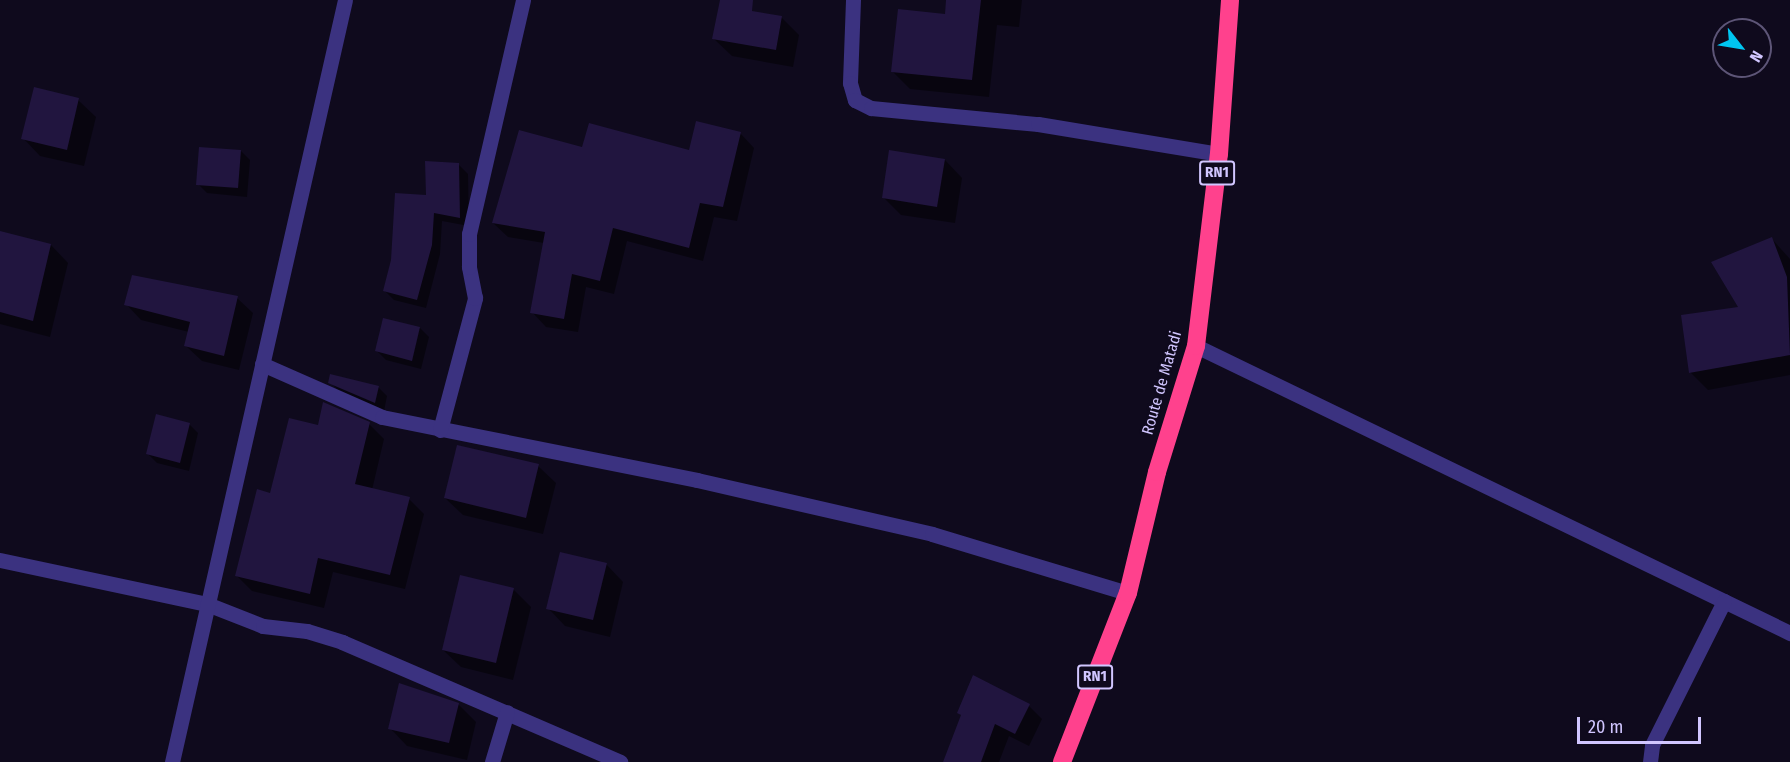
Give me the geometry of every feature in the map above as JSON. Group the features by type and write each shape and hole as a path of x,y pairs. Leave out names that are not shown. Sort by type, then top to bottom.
{"highway":[{"name":"Route de Matadi","path":"1062,762 1128,593 1157,472 1196,346 1219,154 1230,0"}],"street":[{"path":"172,762 345,0"},
{"path":"440,430 475,298 468,267 469,234 523,0"},
{"path":"853,0 850,83 855,100 871,108 1038,124 1219,154"},
{"path":"1196,346 1790,633"},
{"path":"262,364 382,417 697,480 932,534 1128,593"},
{"path":"0,560 207,604 262,626 307,631 342,642 620,762"},
{"path":"1650,762 1652,745 1724,601"},
{"path":"492,762 507,712"}],"building":[{"path":"720,0 753,0 752,11 782,16 776,50 712,39"},
{"path":"946,0 981,0 972,80 891,72 898,9 945,14"},
{"path":"34,87 79,98 67,150 21,139"},
{"path":"696,121 741,132 723,207 700,203 689,248 613,228 600,281 572,274 564,319 530,313 545,232 492,223 519,130 582,147 589,123 689,150"},
{"path":"199,147 241,150 238,188 196,185"},
{"path":"889,150 945,159 937,207 882,198"},
{"path":"425,161 459,163 460,218 434,213 432,245 417,300 383,291 391,260 395,193 426,195"},
{"path":"0,231 51,244 33,321 0,312"},
{"path":"1772,237 1787,277 1790,355 1689,373 1681,315 1738,307 1711,262"},
{"path":"132,275 238,296 224,356 184,346 190,322 124,305"},
{"path":"383,318 420,327 412,361 375,351"},
{"path":"330,374 379,386 375,403 328,383"},
{"path":"323,402 370,422 355,484 410,497 390,575 318,558 310,594 235,576 257,489 270,493 289,418 318,425"},
{"path":"156,414 190,423 180,463 146,454"},
{"path":"457,445 539,464 526,518 444,498"},
{"path":"560,552 607,563 593,620 546,609"},
{"path":"460,575 514,588 496,663 442,650"},
{"path":"973,675 1030,704 1015,734 995,724 981,762 943,762 961,715 957,713"},
{"path":"399,683 459,703 449,743 388,729"}]}
